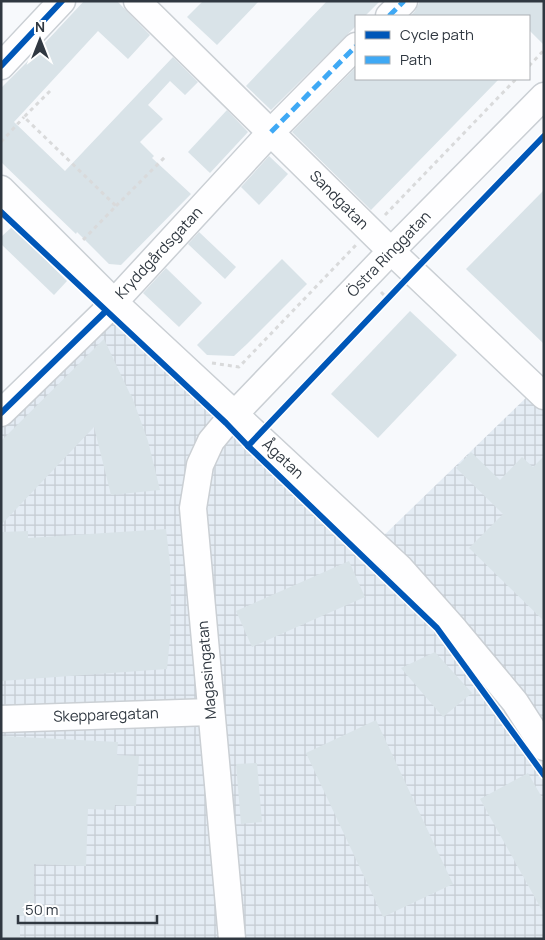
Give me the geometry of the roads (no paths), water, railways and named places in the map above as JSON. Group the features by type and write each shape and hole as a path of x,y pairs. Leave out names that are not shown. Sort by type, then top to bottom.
{"street":[{"path":"1,66 62,1"},
{"name":"Sandgatan","path":"137,1 391,251 544,396"},
{"path":"390,15 404,1"},
{"name":"Kryddgårdsgatan","path":"1,413 114,302 271,132 355,47"},
{"name":"Östra Ringgatan","path":"236,414 391,251 542,102"},
{"name":"Ågatan","path":"1,189 114,302 399,567 515,702 544,747"},
{"name":"Magasingatan","path":"232,939 194,508 200,465 211,441 236,414"},
{"name":"Skepparegatan","path":"1,718 211,712"}]}
